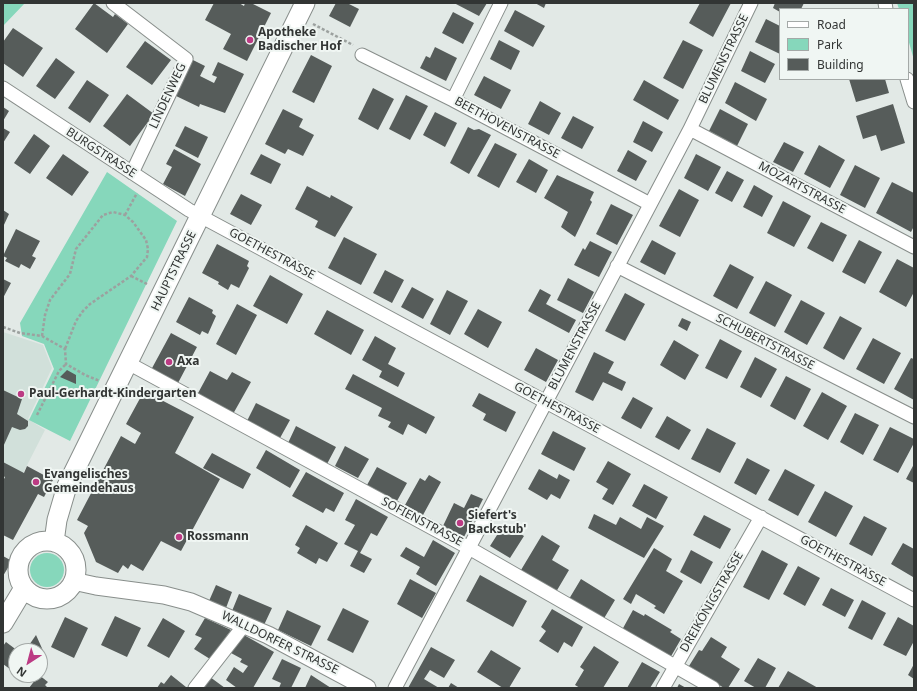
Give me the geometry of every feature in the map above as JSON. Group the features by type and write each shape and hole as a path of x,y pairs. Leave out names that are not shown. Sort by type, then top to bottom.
{"main road":[{"name":"HAUPTSTRASSE","path":"54,542 57,520 67,486 301,10"},
{"path":"45,541 54,542 65,548 72,558 75,565 73,582 62,594 46,599 38,597 24,588 20,580 18,572 22,555 28,548 36,543 45,541"},
{"path":"3,623 24,588"}],"street":[{"name":"LINDENWEG","path":"113,3 186,59 132,173"},
{"path":"453,100 501,3"},
{"name":"BLUMENSTRASSE","path":"395,688 690,129 751,3"},
{"name":"BEETHOVENSTRASSE","path":"362,55 453,100 650,204"},
{"path":"907,80 914,102"},
{"name":"BURGSTRASSE","path":"3,88 132,173 201,216"},
{"name":"MOZARTSTRASSE","path":"690,129 914,247"},
{"name":"GOETHESTRASSE","path":"201,216 914,600"},
{"name":"SCHUBERTSTRASSE","path":"617,266 914,417"},
{"name":"SOFIENSTRASSE","path":"128,363 469,548 713,688"},
{"name":"DREIKÖNIGSTRASSE","path":"663,688 762,517"},
{"name":"WALLDORFER STRASSE","path":"73,582 164,596 191,602 244,624 316,659 367,688"},
{"path":"195,688 244,624"}],"path":[{"path":"301,10 361,49 362,55"},
{"path":"124,215 144,180"},
{"path":"37,415 59,371 66,364 65,349 83,311 90,304 131,276 147,257 148,249 142,232 124,215 113,212 103,215 76,249 70,274 56,291 45,315 42,336"},
{"path":"131,276 148,284"},
{"path":"3,327 20,333 42,336 65,349"},
{"path":"66,364 85,375 103,382 101,388 113,393"}],"shaded area":[{"name":"Paul-Gerhardt-Kindergarten","path":"3,332 43,345 52,368 28,419 45,430 18,483 3,476"}],"green space":[{"path":"3,3 25,3 3,26"},
{"path":"897,3 914,3 914,60 909,42 909,8 899,8"},
{"path":"107,172 177,221 70,441 29,420 54,369 44,344 22,336 20,323"},
{"path":"47,553 59,558 64,570 59,582 47,587 35,582 30,570 35,558"}],"building":[{"path":"94,3 113,17 115,14 128,24 107,53 75,29"},
{"path":"214,3 239,3 244,6 245,3 251,3 271,13 247,61 223,49 231,34 205,20"},
{"path":"336,3 347,3 359,9 350,27 329,16"},
{"path":"454,3 487,3 479,16"},
{"path":"535,3 546,3 544,8"},
{"path":"700,3 731,3 713,37 689,23"},
{"path":"775,3 804,3 802,8 779,8 779,11 773,8"},
{"path":"515,10 545,26 533,47 504,31"},
{"path":"453,12 474,23 463,44 442,33"},
{"path":"766,19 779,26 779,54 755,42"},
{"path":"13,28 43,48 23,77 3,63 3,42"},
{"path":"499,40 520,51 511,70 490,59"},
{"path":"683,40 703,50 683,89 663,78"},
{"path":"145,41 171,60 152,85 126,67"},
{"path":"435,47 457,58 446,81 420,68 426,56 430,58"},
{"path":"750,51 775,64 765,83 741,71"},
{"path":"311,55 332,66 314,103 292,92"},
{"path":"56,58 75,72 55,99 36,86"},
{"path":"191,59 205,66 200,76 214,83 217,77 212,75 218,62 244,74 225,113 200,104 199,107 174,95"},
{"path":"484,76 511,90 501,109 474,95"},
{"path":"87,80 109,95 90,123 68,108"},
{"path":"644,80 679,100 668,120 633,100"},
{"path":"849,80 885,80 889,93 856,102"},
{"path":"735,82 767,99 756,121 725,103"},
{"path":"373,88 394,99 378,130 358,119"},
{"path":"127,94 154,114 130,146 103,126"},
{"path":"406,95 428,106 410,140 389,129"},
{"path":"540,101 561,113 549,135 528,124"},
{"path":"893,104 905,143 881,151 876,135 863,139 856,116"},
{"path":"3,107 9,111 3,121"},
{"path":"283,109 303,119 299,127 314,135 303,156 288,149 285,154 265,144"},
{"path":"720,109 748,124 737,146 709,131"},
{"path":"435,112 457,123 445,147 423,135"},
{"path":"573,116 594,127 582,149 561,138"},
{"path":"643,121 663,132 652,152 633,142"},
{"path":"185,126 208,137 198,158 175,146"},
{"path":"468,127 474,130 479,129 491,135 469,174 450,163"},
{"path":"3,128 10,132 3,143"},
{"path":"34,134 50,146 30,174 14,163"},
{"path":"784,142 804,152 793,172 773,162"},
{"path":"495,143 517,154 499,188 477,176"},
{"path":"819,145 845,160 830,188 804,174"},
{"path":"174,149 201,164 185,196 163,184 172,167 166,164"},
{"path":"628,150 647,161 636,181 617,171"},
{"path":"63,154 89,172 72,196 46,178"},
{"path":"261,154 281,164 271,184 250,174"},
{"path":"696,154 721,167 708,191 684,178"},
{"path":"529,159 548,170 536,193 516,182"},
{"path":"855,165 880,178 865,208 840,195"},
{"path":"727,171 744,180 732,202 715,193"},
{"path":"557,175 594,192 590,200 592,202 575,237 561,227 568,212 544,198"},
{"path":"892,182 914,193 914,226 911,232 876,213"},
{"path":"754,185 773,196 762,217 743,207"},
{"path":"307,186 330,198 331,195 353,207 335,237 315,227 318,221 295,209"},
{"path":"679,189 699,200 680,237 659,226"},
{"path":"241,194 262,205 251,225 230,214"},
{"path":"783,201 811,216 794,247 767,233"},
{"path":"611,204 633,215 617,245 596,234"},
{"path":"3,210 9,214 3,227"},
{"path":"821,222 847,235 833,262 807,248"},
{"path":"16,229 40,241 32,256 36,258 30,269 21,264 19,268 5,261 7,258 3,256"},
{"path":"344,237 377,254 361,285 328,268"},
{"path":"652,240 676,253 665,275 640,262"},
{"path":"859,240 882,252 865,284 842,272"},
{"path":"590,241 612,252 599,277 574,265 583,248 585,250"},
{"path":"217,244 249,261 247,266 249,268 239,288 231,284 228,290 218,284 219,282 202,273"},
{"path":"897,259 914,268 914,292 906,307 879,292"},
{"path":"730,264 754,277 737,309 713,296"},
{"path":"385,270 404,280 392,303 373,293"},
{"path":"270,275 303,294 287,324 253,306"},
{"path":"568,278 594,292 583,313 557,300"},
{"path":"3,279 11,283 3,298"},
{"path":"766,281 792,295 775,327 749,313"},
{"path":"412,287 434,299 423,319 401,307"},
{"path":"540,289 551,295 546,304 576,320 569,333 528,311"},
{"path":"447,290 468,301 450,335 430,324"},
{"path":"625,293 645,304 625,341 605,331"},
{"path":"189,297 213,310 212,313 216,316 208,334 202,331 200,335 176,322"},
{"path":"801,300 825,313 807,345 784,332"},
{"path":"237,304 257,315 236,355 216,344"},
{"path":"478,309 502,322 488,348 464,334"},
{"path":"327,310 364,330 351,355 314,334"},
{"path":"840,316 862,328 844,360 823,348"},
{"path":"682,318 691,322 687,331 678,326"},
{"path":"171,333 197,347 178,383 151,370"},
{"path":"375,336 396,348 388,364 405,373 398,387 379,377 382,371 362,360"},
{"path":"873,338 901,353 884,384 856,369"},
{"path":"720,339 742,351 727,379 705,368"},
{"path":"674,340 699,355 685,380 660,365"},
{"path":"536,348 558,360 546,382 524,370"},
{"path":"594,352 614,362 608,373 626,382 622,391 603,382 593,401 575,392"},
{"path":"755,357 777,369 761,398 740,387"},
{"path":"911,358 914,359 914,400 894,389"},
{"path":"67,370 76,375 76,384 60,377"},
{"path":"210,371 227,380 232,372 251,382 233,414 197,395"},
{"path":"353,374 435,417 426,434 408,424 403,435 388,427 391,422 378,416 382,408 345,389"},
{"path":"786,376 811,389 795,420 770,406"},
{"path":"3,390 22,399 17,414 28,421 28,426 25,429 20,430 12,427 3,447"},
{"path":"144,391 194,417 175,453 220,479 181,551 161,541 143,571 131,564 128,569 123,565 118,573 96,562 84,533 88,526 77,520 121,436 135,444 141,433 126,424"},
{"path":"822,392 847,406 828,440 803,426"},
{"path":"479,393 516,412 506,432 483,420 486,414 472,406"},
{"path":"633,397 653,408 641,429 621,418"},
{"path":"256,403 290,420 280,438 247,421"},
{"path":"855,413 879,425 863,455 840,442"},
{"path":"667,416 691,430 679,450 655,437"},
{"path":"296,426 336,447 327,464 288,443"},
{"path":"890,427 914,439 914,443 898,473 873,460"},
{"path":"707,428 736,443 720,473 691,459"},
{"path":"553,431 586,448 574,471 541,454"},
{"path":"345,446 369,459 358,478 335,466"},
{"path":"266,450 300,470 290,488 256,468"},
{"path":"212,453 251,474 243,489 203,468"},
{"path":"747,458 770,470 756,495 734,483"},
{"path":"608,461 631,474 613,505 602,499 608,489 596,482"},
{"path":"3,462 24,473 27,466 53,480 44,497 38,494 13,540 3,535 3,481 5,477 3,476"},
{"path":"914,464 914,483 906,479"},
{"path":"377,467 407,483 397,501 367,485"},
{"path":"539,469 557,479 559,474 570,480 560,499 551,494 547,500 528,489"},
{"path":"785,469 815,485 798,516 768,500"},
{"path":"306,472 344,493 334,512 326,508 323,513 292,496"},
{"path":"429,475 441,482 423,515 405,505 420,478 425,481"},
{"path":"644,484 668,497 656,519 632,506"},
{"path":"825,491 853,506 836,537 808,522"},
{"path":"471,494 483,499 464,537 443,526 454,503 464,508"},
{"path":"356,499 388,517 377,536 371,533 360,553 372,559 364,573 350,566 358,551 344,544 355,525 345,520"},
{"path":"594,514 616,525 620,517 641,529 647,517 664,526 644,558 588,528"},
{"path":"704,515 731,529 720,549 693,535"},
{"path":"864,516 887,528 872,556 849,544"},
{"path":"504,524 524,536 510,558 490,546"},
{"path":"306,525 338,543 327,562 319,558 316,564 297,553 300,548 295,545"},
{"path":"542,535 560,546 552,560 569,570 556,592 521,570"},
{"path":"433,540 455,553 436,586 416,574 420,567 400,556 406,547 424,557"},
{"path":"903,543 914,549 913,577 891,564"},
{"path":"654,548 672,559 666,571 683,581 664,614 654,608 656,606 636,594 631,604 623,599"},
{"path":"691,550 713,562 701,584 680,572"},
{"path":"762,550 788,564 769,600 743,587"},
{"path":"3,556 12,561 3,576"},
{"path":"798,566 820,578 805,606 783,594"},
{"path":"480,575 527,601 513,627 466,601"},
{"path":"410,579 436,593 422,618 397,604"},
{"path":"581,579 615,600 603,620 569,599"},
{"path":"216,585 232,592 226,608 209,601"},
{"path":"831,588 854,600 845,617 822,605"},
{"path":"239,594 272,608 264,625 232,611"},
{"path":"862,600 886,613 872,640 848,628"},
{"path":"343,608 369,621 353,653 327,640"},
{"path":"552,609 583,627 572,647 564,642 558,653 539,641 546,631 541,627"},
{"path":"287,610 321,626 311,646 278,630"},
{"path":"633,610 644,616 645,614 672,630 670,632 681,639 670,658 622,630"},
{"path":"115,616 141,628 127,657 101,645"},
{"path":"65,617 88,628 74,658 51,647"},
{"path":"898,617 914,626 914,641 906,656 883,645"},
{"path":"163,618 185,631 169,658 147,646"},
{"path":"205,618 231,630 210,659 194,649 202,638 195,635"},
{"path":"36,635 40,643 30,643"},
{"path":"244,635 274,652 253,688 237,688 226,680 234,667 243,673 248,666 240,662 242,659 231,653"},
{"path":"711,637 727,647 721,657 740,669 728,688 724,688 689,666 699,650 702,651"},
{"path":"6,642 8,644 8,668 3,664 3,646"},
{"path":"594,646 619,662 603,688 580,688 575,685 584,670 580,667"},
{"path":"431,647 455,660 444,678 430,670 424,679 439,688 408,688"},
{"path":"491,650 521,668 509,688 503,688 477,672"},
{"path":"758,658 776,668 765,688 756,688 744,681"},
{"path":"282,659 301,668 291,688 279,688 281,683 272,679"},
{"path":"642,662 660,672 650,688 627,688"},
{"path":"914,664 914,679 908,675"},
{"path":"788,671 818,688 778,688"},
{"path":"171,675 186,687 157,688 161,682 164,684"},
{"path":"311,675 331,688 305,688"},
{"path":"210,677 225,688 202,688"},
{"path":"33,683 47,683 45,685 48,688 29,688"},
{"path":"451,683 459,688 448,688"},
{"path":"679,684 686,688 677,688"}],"place":[{"name":"Apotheke Badischer Hof","path":"250,40"},
{"name":"Axa","path":"169,362"},
{"name":"Paul-Gerhardt-Kindergarten","path":"21,394"},
{"name":"Evangelisches Gemeindehaus","path":"36,482"},
{"name":"Siefert's Backstub'","path":"460,523"},
{"name":"Rossmann","path":"179,537"}]}
